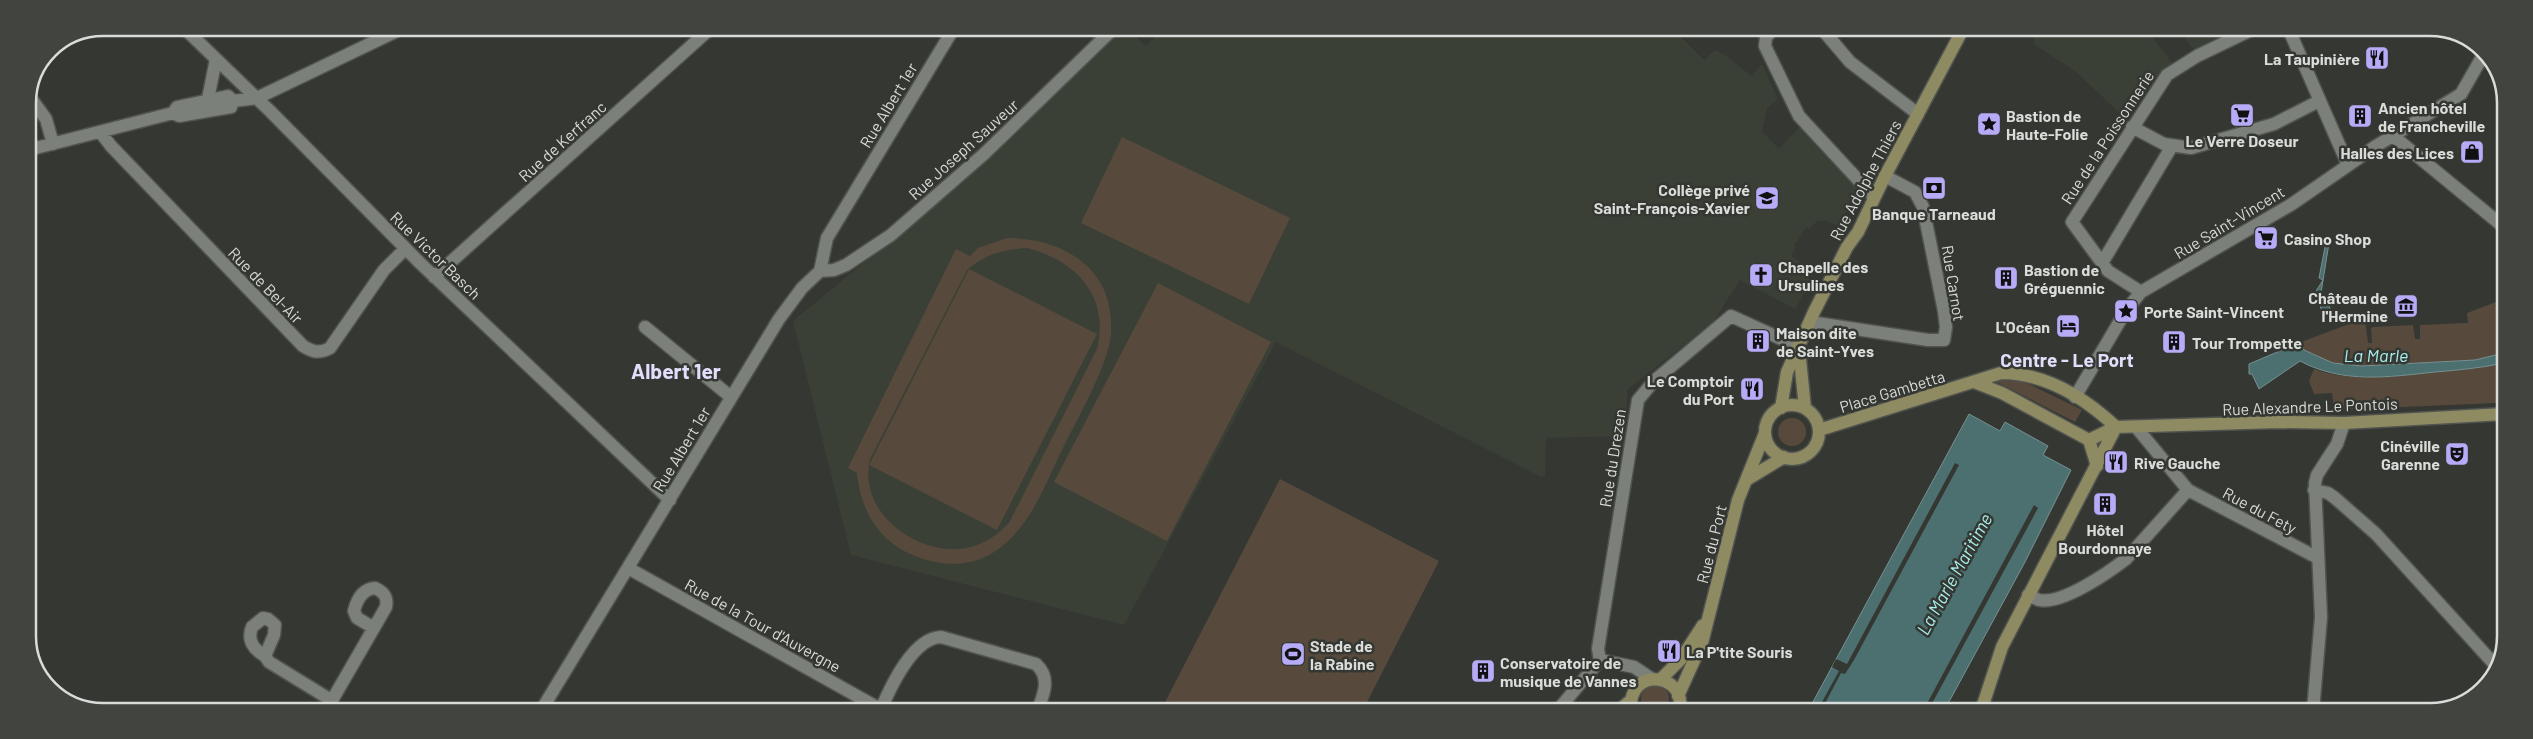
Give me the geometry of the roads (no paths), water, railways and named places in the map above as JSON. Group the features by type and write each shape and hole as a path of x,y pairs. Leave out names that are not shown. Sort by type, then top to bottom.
{"main road":[{"name":"Rue Adolphe Thiers","path":"1799,347 1874,197 1960,36"},
{"path":"1781,408 1787,372 1799,347"},
{"path":"1799,347 1805,408"},
{"name":"Place Gambetta","path":"1819,430 2001,373 2013,373 2048,381 2094,407 2116,427"},
{"path":"1974,382 2002,393 2089,440 2097,466"},
{"path":"1797,406 1805,408 1815,417 1819,430 1818,439 1808,454 1801,458 1784,457 1771,448 1765,434 1769,418 1781,408 1797,406"},
{"name":"Rue Alexandre Le Pontois","path":"2116,427 2278,422 2344,423 2497,414"},
{"path":"2089,440 2116,427"},
{"path":"1984,703 1999,654 2116,427"},
{"name":"Rue du Port","path":"1678,696 1697,656 1738,500 1765,434"},
{"path":"1746,480 1784,457"},
{"name":"Rue du Port","path":"1632,703 1637,686 1656,679 1681,659 1708,617"},
{"path":"1656,679 1670,684 1678,696 1678,703"}],"street":[{"name":"Rue Victor Basch","path":"192,36 257,98 405,249 670,500"},
{"path":"233,101 257,98 386,36"},
{"name":"Rue de Kerfranc","path":"434,277 702,36"},
{"name":"Rue Albert 1er","path":"546,703 670,500 730,397 791,301 820,271 827,238 949,36"},
{"name":"Rue Joseph Sauveur","path":"820,271 834,270 846,265 891,235 984,154 1107,36"},
{"path":"1767,36 1764,46 1799,116 1874,197"},
{"path":"1828,36 1850,62 1918,114"},
{"name":"Rue de la Poissonnerie","path":"2102,263 2072,222 2167,75 2197,56 2239,36"},
{"path":"2292,36 2348,165"},
{"path":"208,99 216,59"},
{"name":"Rue Saint-Vincent","path":"2075,396 2126,311 2141,292 2292,204 2348,165 2461,94 2481,60"},
{"path":"36,148 173,113 177,107 208,99 228,96 233,101"},
{"path":"173,113 179,116 231,107 233,101"},
{"path":"2132,127 2172,146 2191,148 2274,124 2319,101"},
{"path":"36,106 46,119 54,144"},
{"name":"Rue de Bel-Air","path":"101,133 111,146 303,346 314,352 322,352 330,348 384,270 405,249"},
{"path":"2393,136 2497,221"},
{"path":"2141,292 2108,270 2102,263 2172,146"},
{"name":"Rue Carnot","path":"1810,322 1928,340 1944,340 1946,327 1944,311 1924,207 1915,192 1885,176"},
{"name":"Rue du Drezen","path":"1600,660 1598,649 1638,400 1654,381 1730,316 1799,347"},
{"path":"644,327 730,397"},
{"path":"2314,703 2321,617 2314,490 2317,475 2337,444 2344,423"},
{"path":"2028,595 2040,600 2060,597 2084,586 2116,567 2188,490 2136,427"},
{"name":"Rue du Fety","path":"2188,490 2318,558"},
{"path":"2314,490 2328,493 2376,534 2492,661"},
{"name":"Rue de la Tour d'Auvergne","path":"628,568 869,703"},
{"path":"330,703 374,628"},
{"path":"884,703 919,645 932,637 942,637 1036,664 1042,670 1046,685 1040,703"},
{"path":"265,656 276,667 328,703"},
{"path":"1564,703 1600,660 1634,667 1656,679"}],"water":[{"path":"2326,242 2329,243 2321,293 2327,300 2334,319 2326,322 2320,306 2313,296 2323,280 2319,278"},
{"path":"2301,342 2304,350 2333,363 2362,366 2475,360 2497,355 2497,364 2461,370 2383,377 2349,376 2333,373 2300,361 2259,389 2252,374 2249,374 2249,364"},
{"name":"La Marle Maritime","path":"1969,414 2000,431 2005,422 2048,446 2043,455 2071,470 2025,562 1948,703 1812,703"}],"place":[{"name":"La Taupinière","path":"2377,58"},
{"name":"Le Verre Doseur","path":"2242,115"},
{"name":"Ancien hôtel de Francheville","path":"2360,116"},
{"name":"Bastion de Haute-Folie","path":"1989,124"},
{"name":"Halles des Lices","path":"2472,152"},
{"name":"Banque Tarneaud","path":"1934,188"},
{"name":"Collège privé Saint-François-Xavier","path":"1767,198"},
{"name":"Casino Shop","path":"2266,238"},
{"name":"Chapelle des Ursulines","path":"1761,275"},
{"name":"Bastion de Gréguennic","path":"2006,278"},
{"name":"Château de l'Hermine","path":"2406,306"},
{"name":"Porte Saint-Vincent","path":"2126,311"},
{"name":"L'Océan","path":"2068,326"},
{"name":"Maison dite de Saint-Yves","path":"1758,341"},
{"name":"Tour Trompette","path":"2174,342"},
{"name":"Le Comptoir du Port","path":"1752,389"},
{"name":"Cinéville Garenne","path":"2457,454"},
{"name":"Rive Gauche","path":"2116,462"},
{"name":"Hôtel Bourdonnaye","path":"2105,504"},
{"name":"La P'tite Souris","path":"1669,651"},
{"name":"Stade de la Rabine","path":"1293,654"},
{"name":"Conservatoire de musique de Vannes","path":"1483,671"}],"district":[{"name":"Centre - Le Port","path":"2067,359"},
{"name":"Albert 1er","path":"676,370"}],"water label":[{"name":"La Marle","path":"2376,355"}]}
